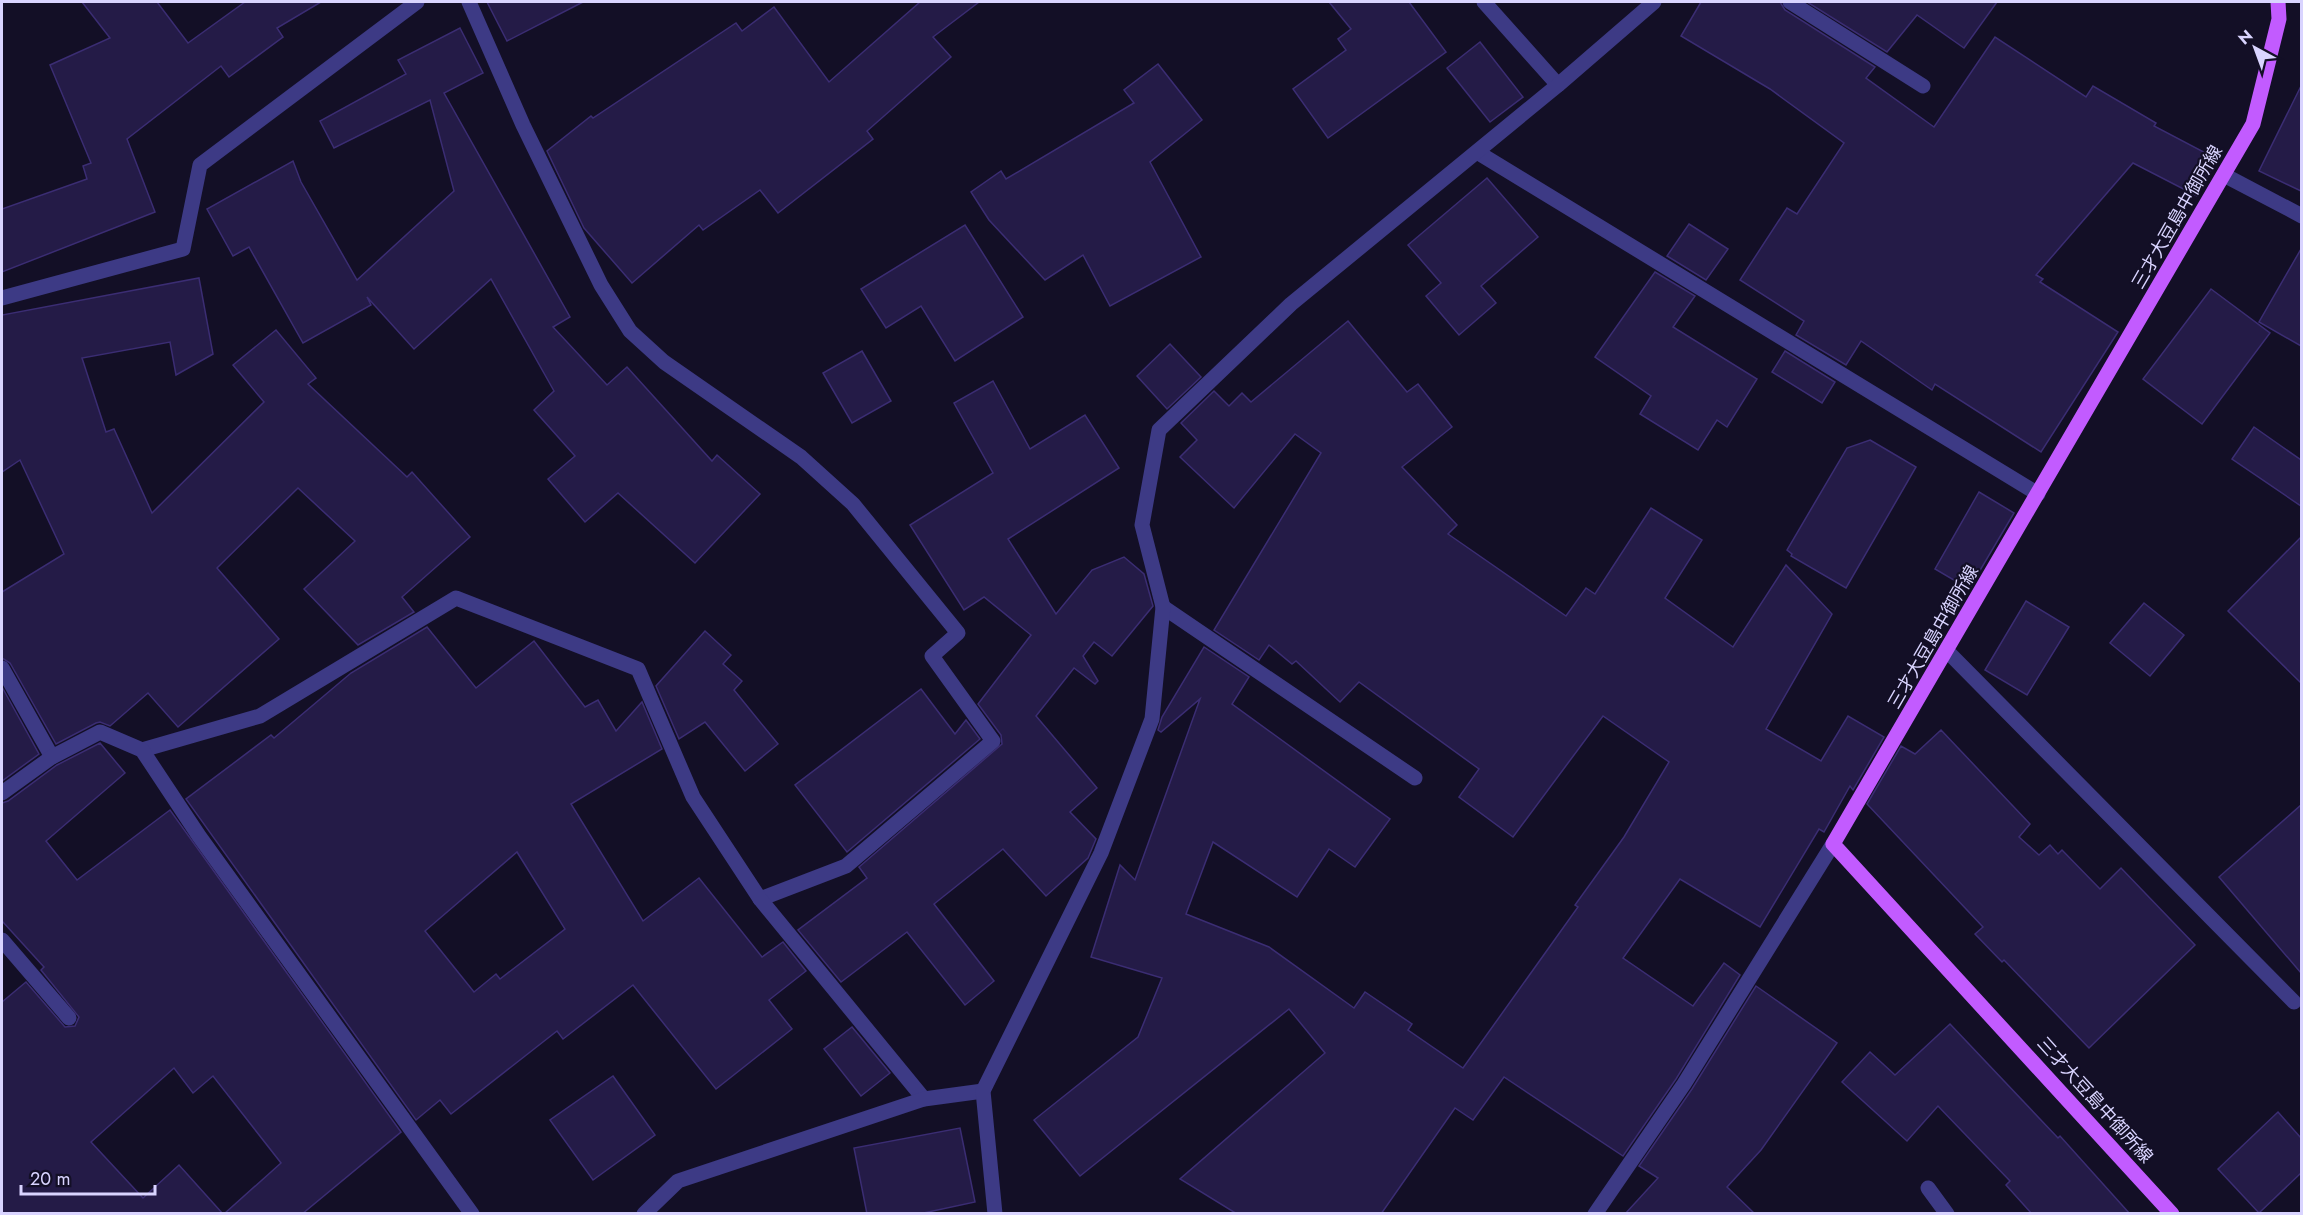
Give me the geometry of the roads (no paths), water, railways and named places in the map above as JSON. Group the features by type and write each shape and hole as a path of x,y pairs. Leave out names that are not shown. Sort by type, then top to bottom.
{"main road":[{"name":"三才大豆島中御所線","path":"2172,1214 1833,844 2253,124 2279,19 2278,2"}],"street":[{"path":"2,298 183,249 200,165 417,2"},
{"path":"469,2 523,125 601,285 630,331 664,362 801,457 853,504 958,633 932,656 993,741 846,866 760,899"},
{"path":"1484,2 1558,85"},
{"path":"995,1214 983,1091 1101,853 1152,719 1163,607 1142,525 1159,430 1291,304 1558,85 1654,2"},
{"path":"1790,2 1923,86"},
{"path":"1476,152 2038,494"},
{"path":"2224,175 2301,216"},
{"path":"142,750 260,716 456,598 638,669 693,797 760,899 924,1099"},
{"path":"1163,607 1415,778"},
{"path":"1947,651 2294,1002"},
{"path":"2,668 52,757"},
{"path":"2,793 52,757 100,732 142,750 199,836 472,1214"},
{"path":"1595,1214 1684,1084 1833,844"},
{"path":"2,940 69,1018"},
{"path":"644,1214 678,1181 924,1099 983,1091"},
{"path":"1928,1188 1947,1214"}]}
